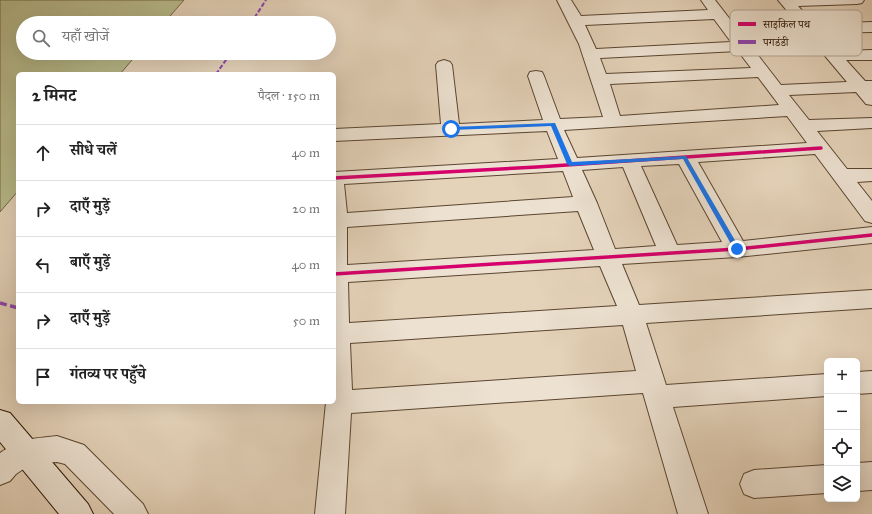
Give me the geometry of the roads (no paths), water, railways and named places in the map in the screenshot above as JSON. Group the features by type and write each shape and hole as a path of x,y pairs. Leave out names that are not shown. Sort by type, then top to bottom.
{"street":[{"path":"564,0 577,21 589,54 601,80 613,122"},
{"path":"708,0 730,29"},
{"path":"786,1 856,0"},
{"path":"786,1 794,10"},
{"path":"577,21 719,14"},
{"path":"862,27 872,27"},
{"path":"589,54 730,47"},
{"path":"862,55 872,55"},
{"path":"750,56 872,216"},
{"path":"834,56 866,86 872,100"},
{"path":"444,65 451,129"},
{"path":"601,80 763,72"},
{"path":"536,76 553,124 632,315 693,514"},
{"path":"776,90 866,86"},
{"path":"336,135 613,122 791,110"},
{"path":"804,126 872,123"},
{"path":"336,178 821,148"},
{"path":"684,157 737,249"},
{"path":"629,160 670,253"},
{"path":"842,176 872,175"},
{"path":"336,221 586,204"},
{"path":"336,274 737,249 872,234"},
{"path":"330,514 339,402 336,334 872,299"},
{"path":"860,383 872,382"},
{"path":"339,402 655,389 824,385"},
{"path":"0,422 78,514"},
{"path":"0,472 6,465 26,452 57,449 74,454 133,514"},
{"path":"860,477 872,476"},
{"path":"754,484 824,479"}]}
